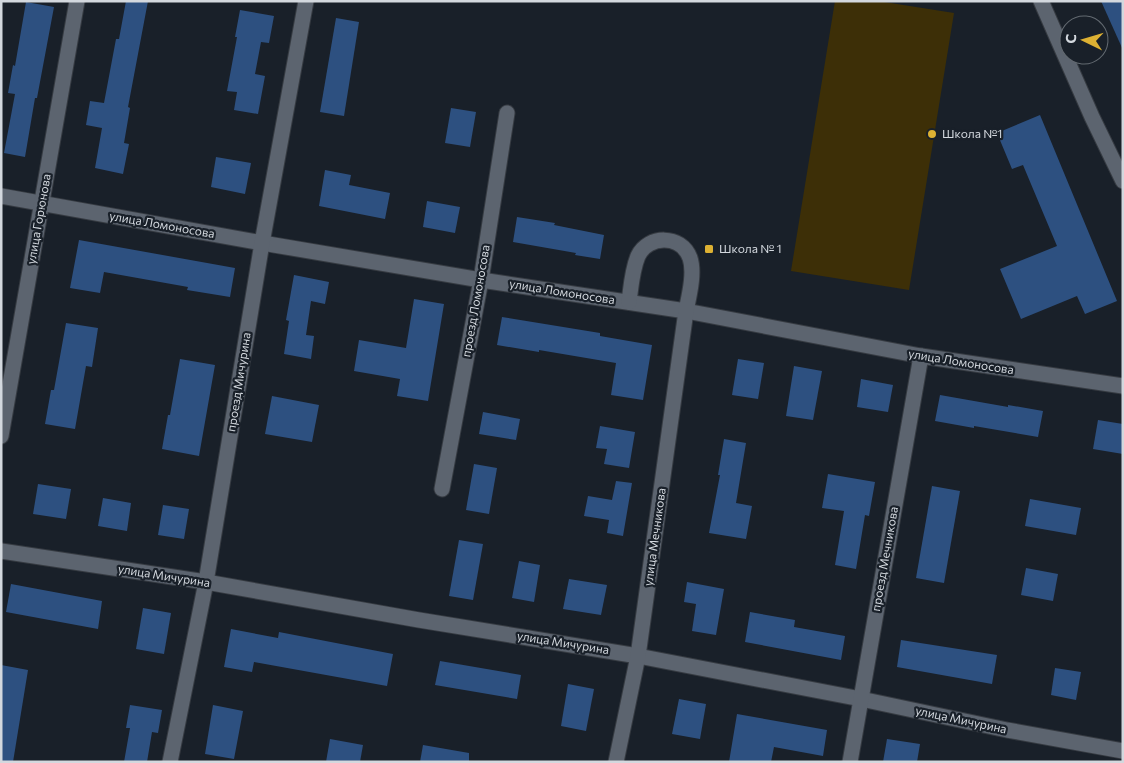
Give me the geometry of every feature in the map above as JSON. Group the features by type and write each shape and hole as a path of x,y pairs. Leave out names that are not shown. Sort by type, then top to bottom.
{"street":[{"name":"улица Горюнова","path":"1,436 77,1"},
{"name":"проезд Мичурина","path":"170,762 206,582 262,243 306,1"},
{"path":"1041,1 1092,118 1123,181"},
{"name":"проезд Ломоносова","path":"442,489 480,280 507,113"},
{"name":"улица Ломоносова","path":"1,196 480,280 686,311 921,356 1123,386"},
{"path":"629,302 638,257 645,246 657,240 670,240 681,244 690,257 691,288 686,311"},
{"name":"улица Мечникова","path":"616,762 638,656 686,311"},
{"name":"проезд Мечникова","path":"850,762 921,356"},
{"name":"улица Мичурина","path":"1,551 206,582 638,656 861,699 1007,730 1123,751"}],"shaded area":[{"path":"835,1 878,1 954,13 909,290 791,271"}],"building":[{"path":"126,1 148,1 128,107 130,108 124,143 129,144 123,174 95,168 102,128 86,125 90,101 104,103 116,39 119,39"},
{"path":"1101,1 1123,1 1123,50 1109,15"},
{"path":"26,2 54,7 25,157 4,153 15,94 8,93 13,65 15,66"},
{"path":"240,10 274,16 269,43 261,42 255,74 265,76 258,114 234,110 237,92 227,91"},
{"path":"336,18 359,22 344,116 320,112"},
{"path":"451,108 476,112 470,147 445,143"},
{"path":"1040,115 1117,301 1085,314 1077,296 1021,319 1000,269 1057,246 1023,165 1012,169 997,133"},
{"path":"216,157 251,163 245,194 211,187"},
{"path":"325,170 351,175 349,185 390,193 385,219 319,206"},
{"path":"427,201 460,207 455,233 423,227"},
{"path":"517,217 555,223 554,225 604,235 600,259 513,242"},
{"path":"79,240 235,268 230,297 187,290 188,287 104,272 100,293 70,288"},
{"path":"294,275 329,282 325,304 311,301 306,335 314,336 311,359 284,354 289,321 286,320"},
{"path":"414,299 444,304 428,401 397,396 400,379 354,371 359,340 406,348"},
{"path":"502,317 600,333 600,336 652,345 643,400 611,395 616,363 497,345"},
{"path":"66,323 98,328 92,367 86,366 75,429 45,424 51,390 54,390"},
{"path":"180,359 215,365 199,456 162,449"},
{"path":"738,359 764,363 758,399 732,395"},
{"path":"794,366 822,371 813,420 786,416"},
{"path":"861,379 893,385 888,412 857,407"},
{"path":"940,395 1043,411 1038,437 935,421"},
{"path":"272,396 319,405 312,442 265,434"},
{"path":"483,412 520,419 516,440 479,434"},
{"path":"1098,420 1123,424 1123,454 1093,449"},
{"path":"600,426 635,432 629,468 604,464 607,449 596,448"},
{"path":"724,439 746,443 736,503 752,506 746,539 709,533 720,475 718,475"},
{"path":"474,464 497,468 489,514 466,510"},
{"path":"828,474 875,482 869,516 865,515 856,569 835,565 844,511 822,508"},
{"path":"616,481 632,483 623,536 607,533 609,520 584,516 588,496 612,500"},
{"path":"38,484 71,489 66,519 33,514"},
{"path":"932,486 960,491 944,583 916,578"},
{"path":"103,498 131,503 127,531 98,526"},
{"path":"1030,499 1081,508 1076,535 1025,526"},
{"path":"163,505 189,509 184,539 158,535"},
{"path":"459,540 483,544 473,600 449,596"},
{"path":"519,561 540,565 534,602 512,598"},
{"path":"1026,568 1058,574 1053,601 1021,595"},
{"path":"569,579 607,585 601,615 563,609"},
{"path":"687,582 724,589 716,635 692,631 696,604 684,602"},
{"path":"11,584 102,601 98,629 6,612"},
{"path":"143,608 171,613 164,654 136,649"},
{"path":"750,612 795,620 794,627 845,636 841,660 745,642"},
{"path":"231,629 278,638 279,632 393,654 387,686 254,662 252,672 224,667"},
{"path":"901,640 997,655 992,684 897,667"},
{"path":"440,661 521,675 517,699 435,685"},
{"path":"1,665 28,670 13,762 1,762"},
{"path":"1055,668 1081,672 1076,700 1051,695"},
{"path":"568,684 594,689 586,731 561,726"},
{"path":"679,699 706,704 700,739 672,734"},
{"path":"130,705 162,710 158,733 152,732 147,762 124,762 130,728 126,728"},
{"path":"213,705 243,711 234,759 205,754"},
{"path":"737,714 827,730 823,756 774,747 771,762 729,762"},
{"path":"330,739 363,745 360,762 326,762"},
{"path":"887,739 920,744 917,762 883,762"},
{"path":"423,745 469,753 469,762 420,762"}],"place":[{"name":"Школа №1","path":"932,134"},
{"name":"Школа № 1","path":"709,249"}]}
